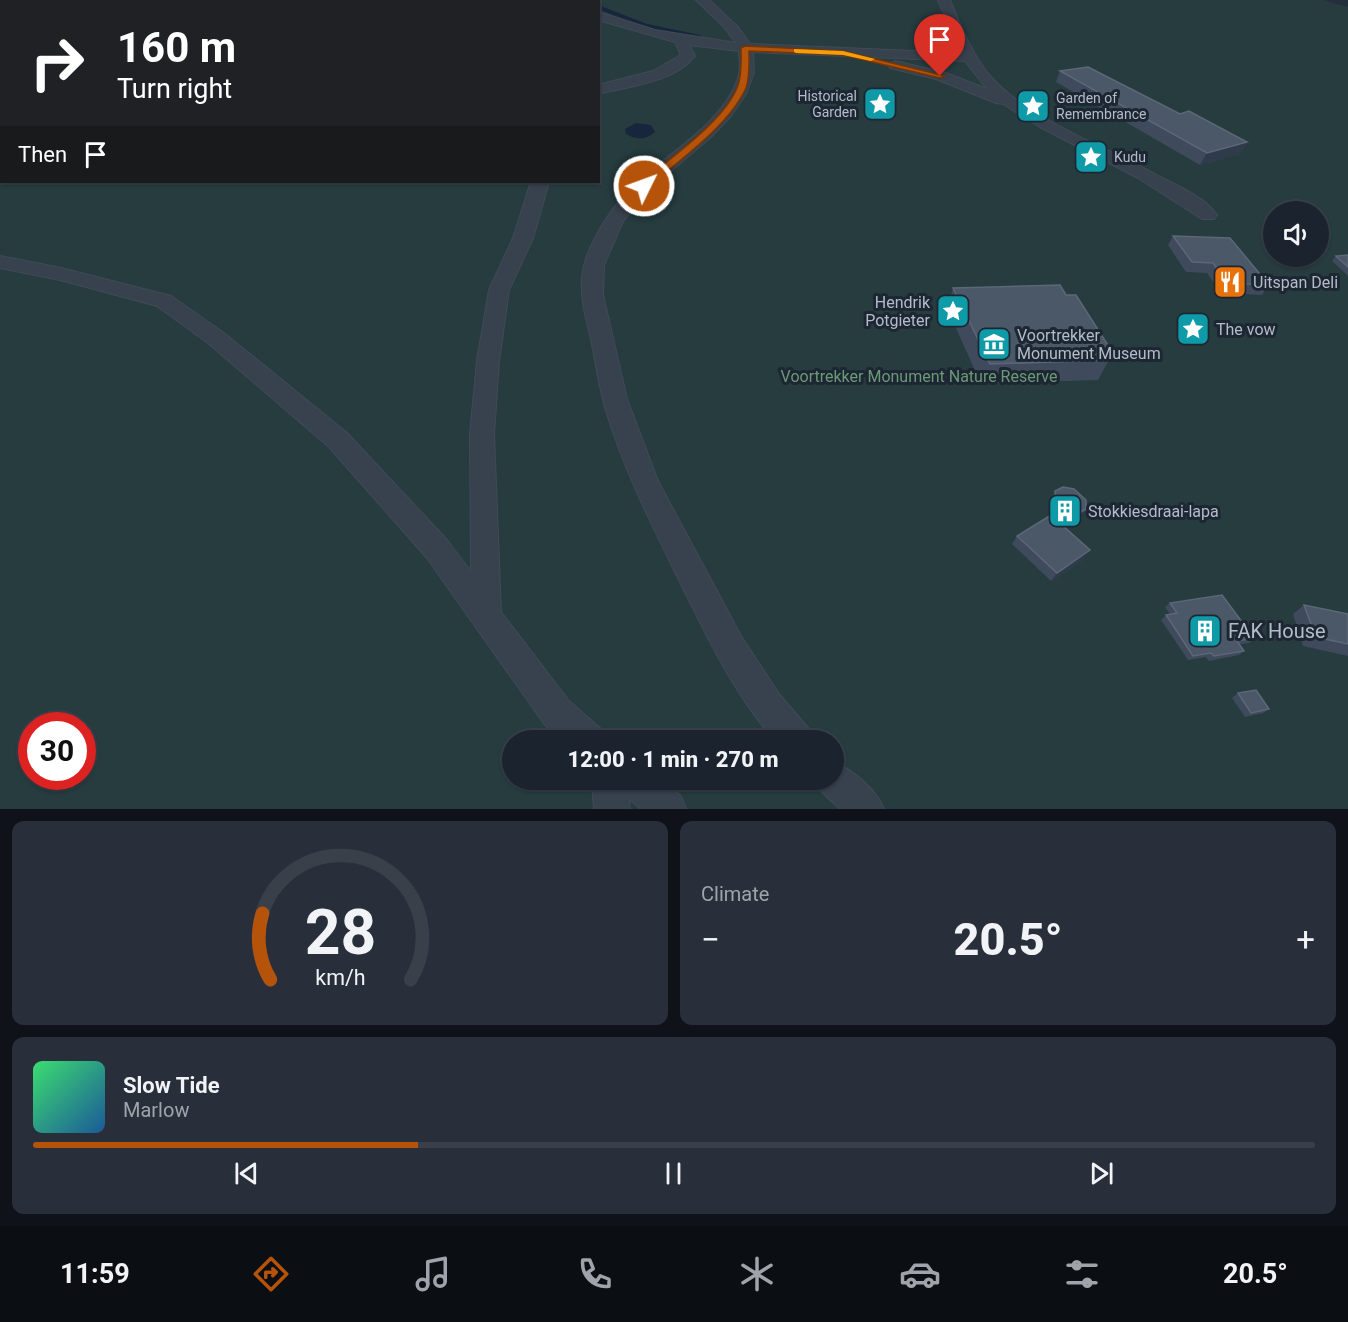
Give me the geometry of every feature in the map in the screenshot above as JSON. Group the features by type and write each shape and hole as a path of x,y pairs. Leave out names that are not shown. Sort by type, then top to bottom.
{"street":[{"path":"702,0 738,35 746,56 742,87 732,105 700,138 647,182 614,221 594,266 593,292 619,415 651,492 721,631 752,681 789,730"},
{"path":"944,0 956,33 970,57 996,90 1021,109"},
{"path":"600,17 640,31 715,45 746,56 831,52 970,57"},
{"path":"682,40 682,46 688,56"},
{"path":"831,52 851,54 940,76 1021,109 1162,184 1208,215"},
{"path":"673,53 688,56"},
{"path":"600,89 681,64 688,56"},
{"path":"486,613 482,434 488,361 499,290 523,238 540,183"},
{"path":"0,262 61,274 164,301 216,338 338,440 437,549 557,713 576,730"},
{"path":"844,789 866,809"},
{"path":"611,790 612,809"},
{"path":"646,790 668,809"}],"green space":[{"name":"Voortrekker Monument Nature Reserve","path":"600,0 1323,0 1348,7 1348,809 0,809 0,183 600,183"}],"water":[{"path":"636,123 651,125 655,132 648,137 641,138 626,134 625,129"}],"building":[{"path":"1088,67 1180,114 1189,111 1247,142 1207,153 1060,71"},
{"path":"1173,236 1230,238 1269,285 1227,283 1213,263 1192,262"},
{"path":"1348,255 1348,267 1336,256"},
{"path":"1060,285 1066,295 1076,295 1111,350 1103,351 1109,360 990,364 953,288"},
{"path":"1063,487 1074,489 1086,500 1086,509 1061,524 1090,550 1057,573 1017,536 1051,515 1057,521 1055,491"},
{"name":"FAK House","path":"1222,595 1254,638 1237,641 1244,651 1214,656 1211,653 1193,656 1166,615 1177,613 1170,603"},
{"path":"1304,605 1348,614 1348,644 1316,637"},
{"path":"1256,690 1269,709 1251,713 1238,693"}],"waterway":[{"path":"600,8 647,26 699,37"}],"slow traffic":[{"path":"796,51 843,53 871,59"}],"place":[{"name":"Historical Garden","path":"880,104"},
{"name":"Garden of Remembrance","path":"1033,106"},
{"name":"Kudu","path":"1091,157"},
{"name":"Uitspan Deli","path":"1230,282"},
{"name":"Hendrik Potgieter","path":"953,311"},
{"name":"The vow","path":"1193,329"},
{"name":"Voortrekker Monument Museum","path":"994,344"},
{"name":"Stokkiesdraai-lapa","path":"1065,511"},
{"name":"FAK House","path":"1205,631"}],"route":[{"path":"644,186 655,174 700,138 732,105 742,87 745,75 747,63 745,48 851,54 940,76"}]}
